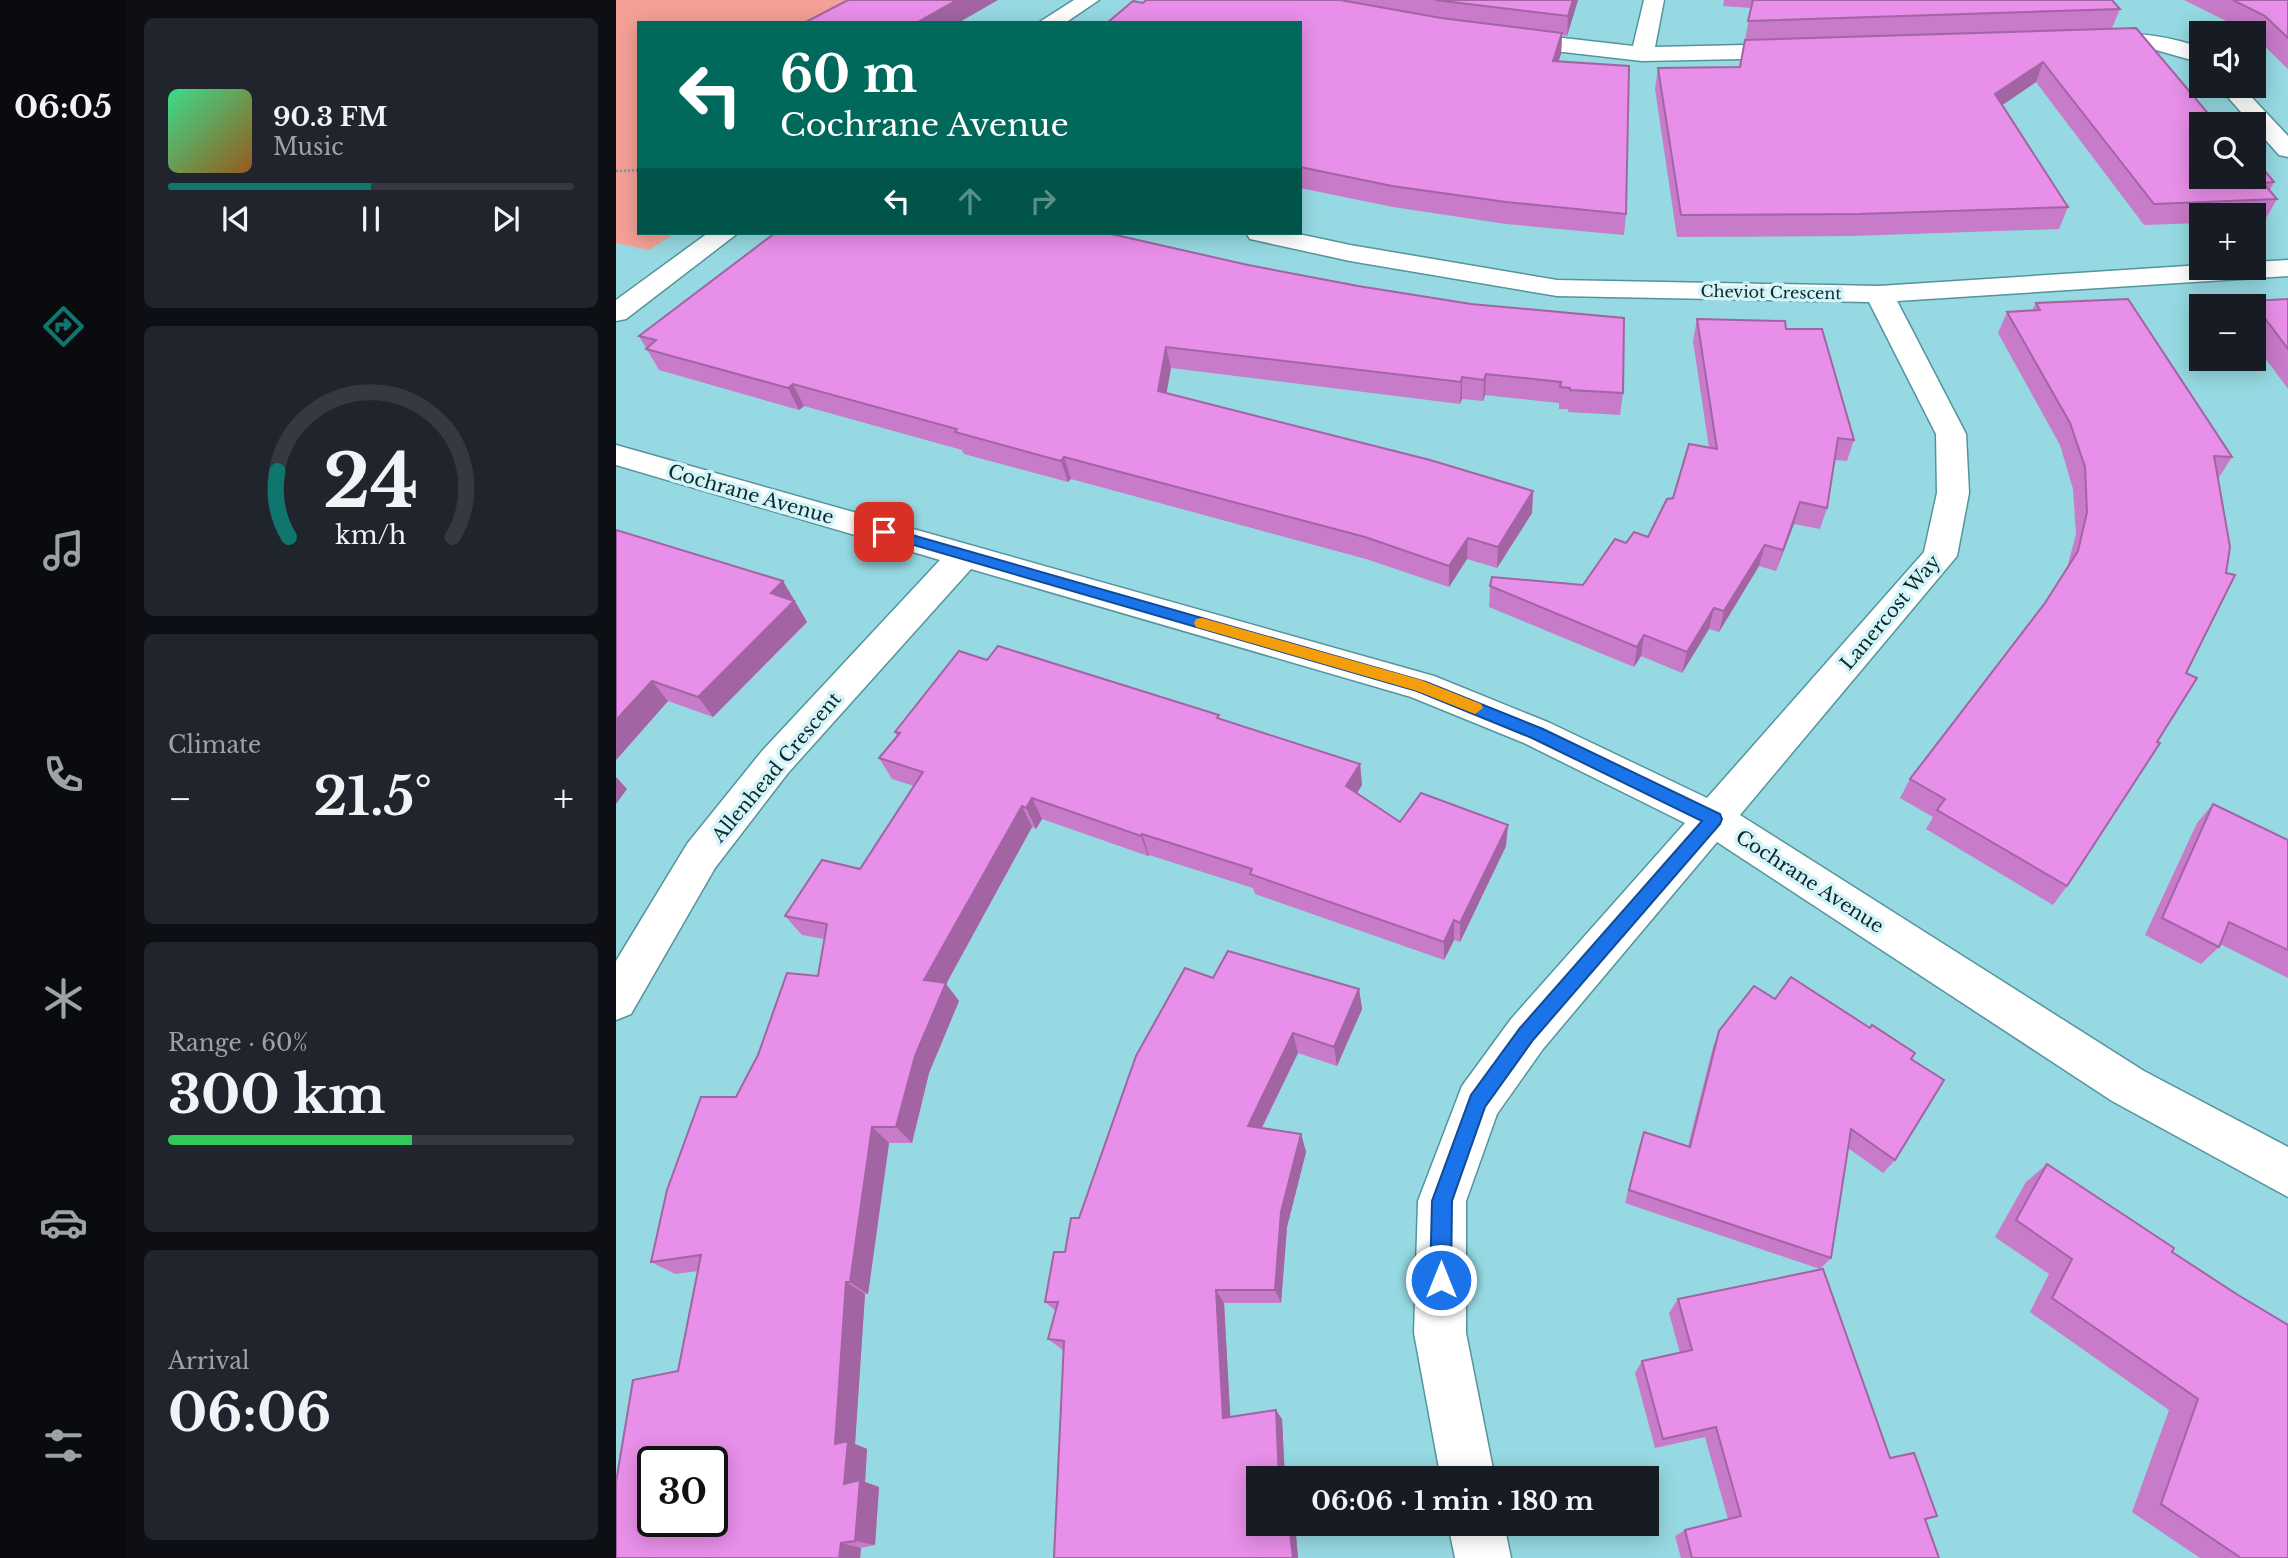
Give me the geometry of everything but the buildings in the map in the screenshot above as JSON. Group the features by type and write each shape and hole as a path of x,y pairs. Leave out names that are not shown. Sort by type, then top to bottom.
{"street":[{"path":"1052,21 1089,0"},
{"path":"1642,54 1654,0"},
{"path":"1483,36 1642,54 1812,50"},
{"path":"2076,41 2123,38 2162,42 2189,51"},
{"path":"2240,98 2288,150"},
{"path":"616,313 722,235"},
{"name":"Cheviot Crescent","path":"1268,235 1350,253 1557,288 1879,295 2288,268"},
{"name":"Lanercost Way","path":"1714,819 1940,556 1953,493 1951,433 1879,295"},
{"name":"Cochrane Avenue","path":"616,455 1421,686 1537,733 1714,819 2128,1086 2288,1173"},
{"name":"Allenhead Crescent","path":"616,1000 701,856 775,762 964,555"},
{"path":"1466,1466 1440,1333 1442,1201 1478,1101 1527,1034 1714,819"},
{"path":"1478,1536 1483,1558"}],"path":[{"path":"616,171 637,170"}],"shaded area":[{"path":"616,0 860,0 820,21 637,21 637,235 673,235 649,250 616,243"}],"slow traffic":[{"path":"1202,623 1421,686 1475,708"}],"route":[{"path":"884,532 1421,686 1537,733 1714,819 1527,1034 1478,1101 1442,1201 1441,1280"}]}
